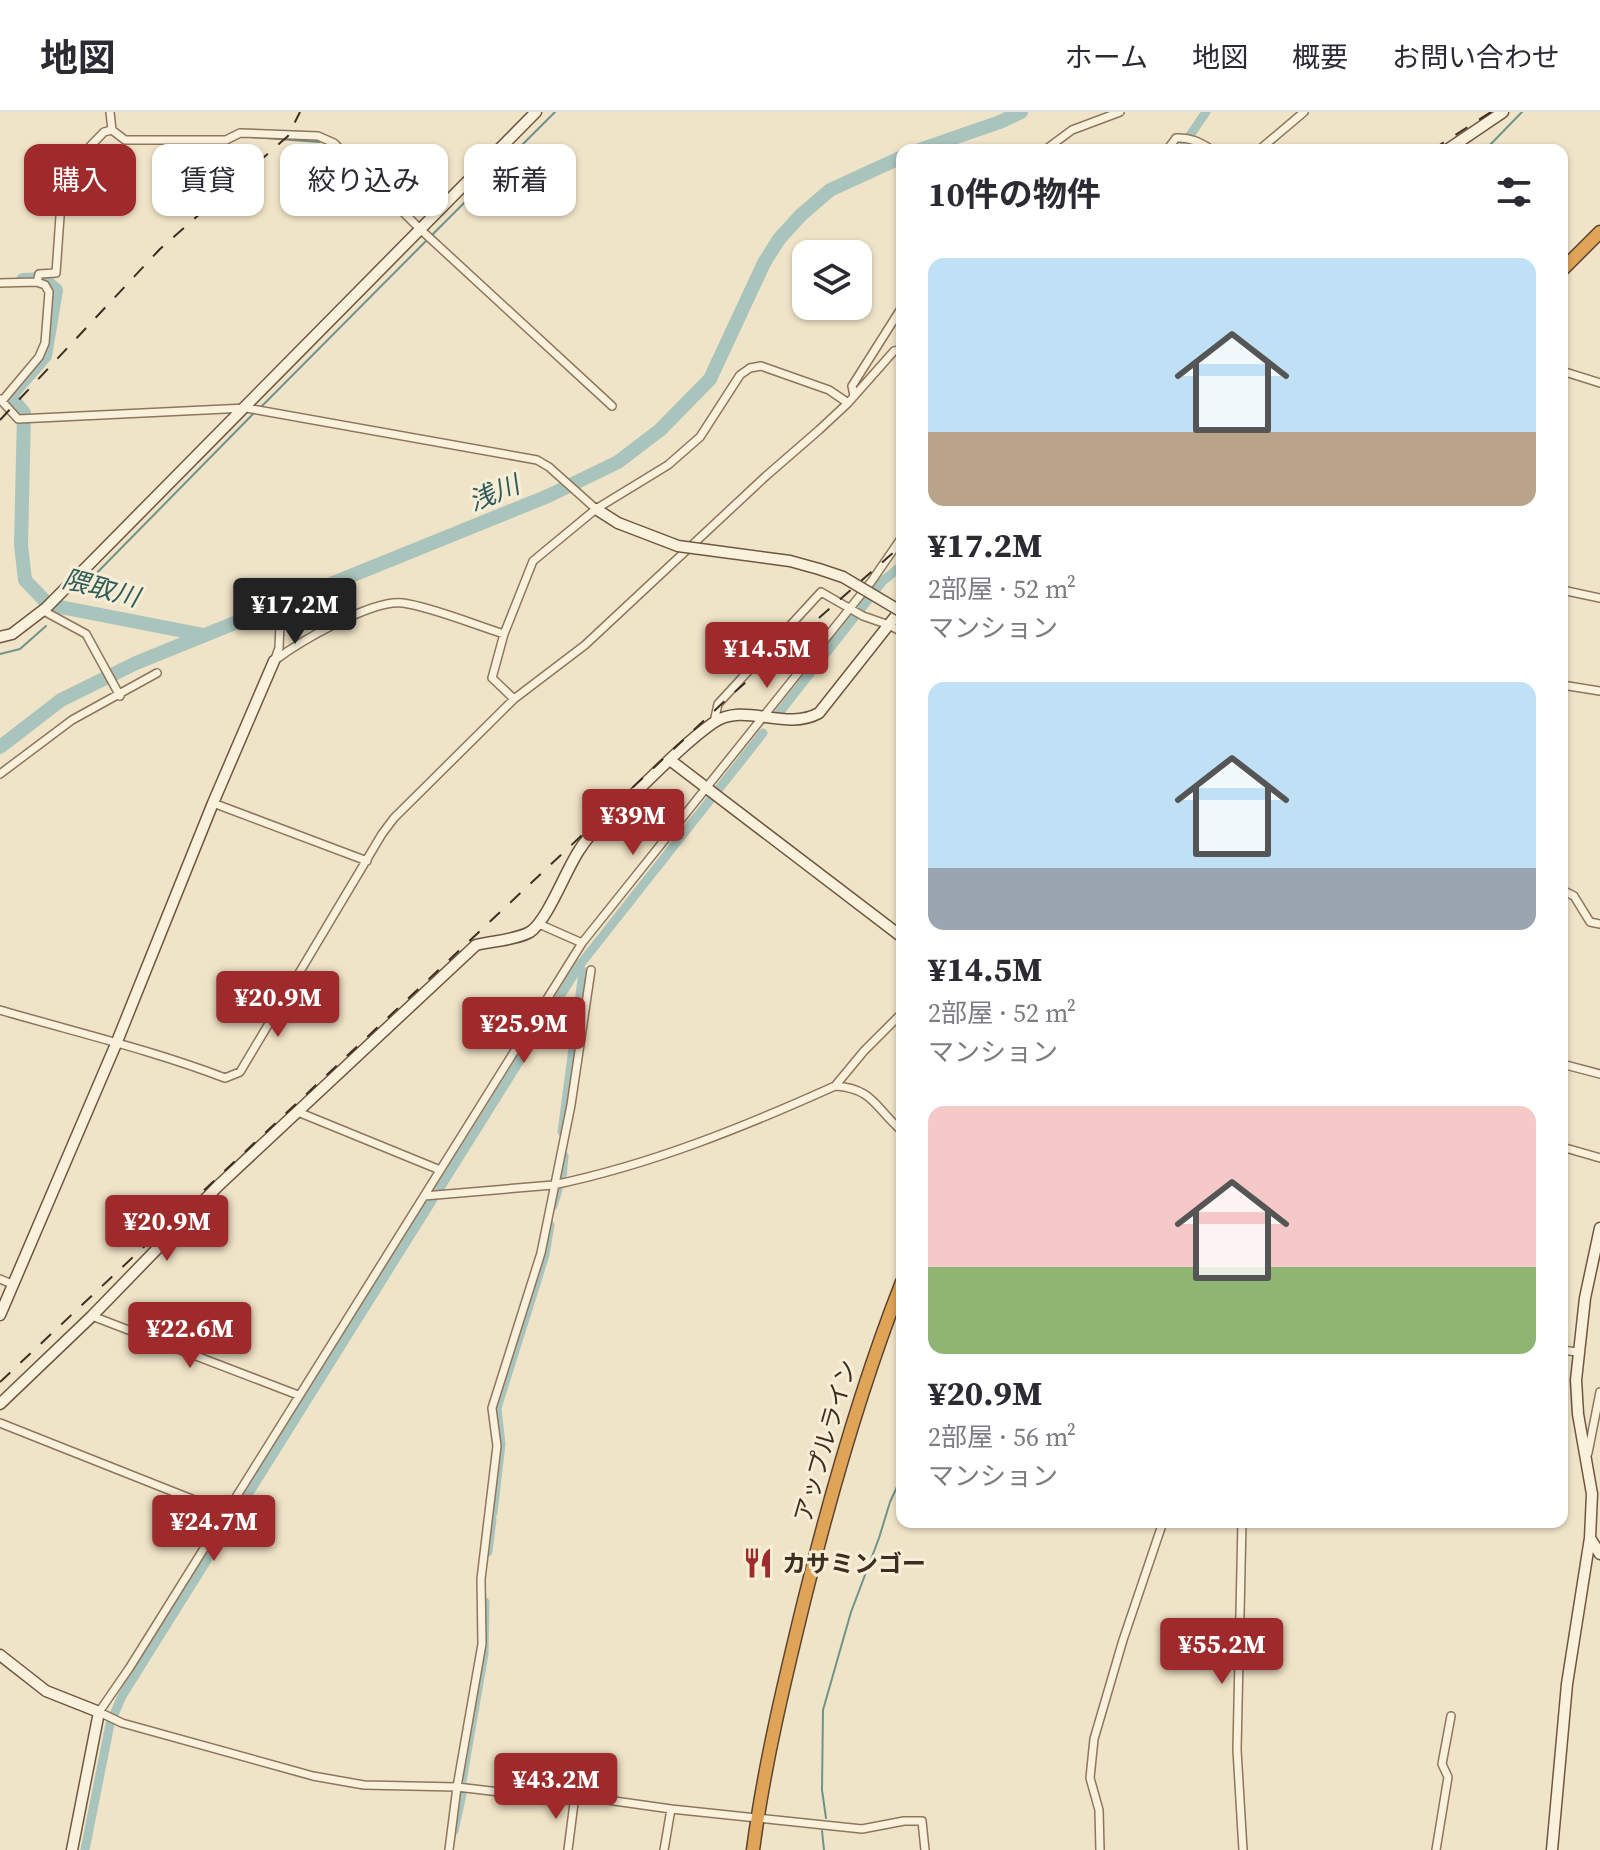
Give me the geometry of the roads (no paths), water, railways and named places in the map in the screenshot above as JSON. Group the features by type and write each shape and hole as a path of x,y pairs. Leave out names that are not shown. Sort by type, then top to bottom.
{"highway":[{"path":"1568,264 1600,232"},
{"name":"アップルライン","path":"753,1850 788,1664 833,1485 873,1356 896,1297"}],"street":[{"path":"110,112 112,130 125,140 226,140 240,133 318,136 334,143 420,229 612,406"},
{"path":"0,637 12,634 44,609 536,112"},
{"path":"1053,144 1072,130 1120,112"},
{"path":"1266,144 1304,112"},
{"path":"1456,144 1503,112"},
{"path":"37,280 39,274 56,273 63,174 104,132 112,130"},
{"path":"1172,144 1176,138 1181,138 1203,144"},
{"path":"0,283 37,280 49,292 45,343 31,368 1,400 24,419 246,408 537,460 553,470 596,509 618,523 678,546 790,561 819,569 843,577 896,607"},
{"path":"854,396 852,386 896,316"},
{"path":"0,1010 171,1057 225,1078 240,1072 394,818 514,699 585,645 848,403 896,350"},
{"path":"514,699 492,678 504,634 533,561 596,509 668,465 700,437 740,375 750,368 761,366 829,390 848,403"},
{"path":"1568,373 1600,383"},
{"path":"72,1850 103,1715 298,1395 426,1196 582,943 711,794 764,718 852,609 896,546"},
{"path":"1568,591 1600,598"},
{"path":"714,722 718,704 821,592 863,616 896,629"},
{"path":"274,661 300,642 385,603 404,603 504,634"},
{"path":"44,609 86,634 119,694"},
{"path":"0,1404 92,1316 218,1186 476,945 528,934 539,924 591,834 670,760 714,722 727,716 803,721 819,713 896,617"},
{"path":"0,1315 274,661 279,648 280,624"},
{"path":"0,774 72,720 157,673"},
{"path":"1568,686 1600,691"},
{"path":"670,760 896,933"},
{"path":"213,803 367,861"},
{"path":"1568,893 1574,896 1590,922 1600,924"},
{"path":"539,924 582,943"},
{"path":"449,1850 482,1644 481,1579 497,1446 492,1408 541,1253 571,1105 591,970"},
{"path":"426,1196 553,1185 658,1156 765,1117 835,1086 896,1019"},
{"path":"1568,1066 1600,1074"},
{"path":"835,1086 867,1094 896,1125"},
{"path":"298,1112 440,1170"},
{"path":"1568,1149 1600,1158"},
{"path":"1552,1850 1567,1684 1590,1538 1592,1494 1578,1414 1577,1352 1600,1228"},
{"path":"0,1279 12,1284"},
{"path":"92,1316 298,1395"},
{"path":"1568,1351 1577,1352"},
{"path":"1587,1461 1600,1392"},
{"path":"0,1423 227,1513"},
{"path":"1100,1850 1099,1810 1090,1778 1094,1739 1161,1528"},
{"path":"1242,1528 1237,1750 1243,1850"},
{"path":"1590,1538 1600,1554"},
{"path":"0,1655 46,1691 117,1721 313,1776 364,1785 457,1787 508,1793 575,1795 671,1809 862,1829 922,1821 925,1850"},
{"path":"1436,1850 1448,1777 1442,1764 1451,1716"},
{"path":"568,1850 575,1795"},
{"path":"664,1850 671,1809"}],"waterway":[{"path":"432,235 555,112"},
{"name":"浅川","path":"936,144 1021,112"},
{"path":"1184,144 1206,112"},
{"path":"1491,144 1522,112"},
{"path":"250,137 319,142"},
{"name":"浅川","path":"0,747 61,700 136,663 548,496 618,462 660,430 710,379 764,263 779,239 801,215 830,190 896,160"},
{"path":"260,408 427,240"},
{"name":"隈取川","path":"23,280 43,279 56,290 45,356 10,396 24,413 21,545 25,580 47,603 55,606 204,635"},
{"path":"82,588 255,412"},
{"path":"779,713 883,581 896,570"},
{"path":"0,654 20,649 46,626"},
{"path":"85,1850 110,1724 122,1696 579,966 763,733"},
{"path":"562,1132 583,972 579,966"},
{"path":"562,1178 564,1156"},
{"path":"553,1206 558,1190"},
{"path":"493,1513 501,1444 497,1408 545,1255 550,1225"},
{"path":"826,1818 822,1790 823,1710 851,1612 896,1489"},
{"path":"488,1552 492,1519"},
{"path":"462,1781 484,1654 485,1602"},
{"path":"454,1831 462,1794"},
{"path":"822,1831 824,1850"}],"railway":[{"path":"0,420 160,249 288,136 300,112"},
{"path":"1441,144 1491,112"},
{"path":"0,1382 729,697 896,550"}],"place":[{"name":"カサミンゴー","path":"758,1563"}]}
